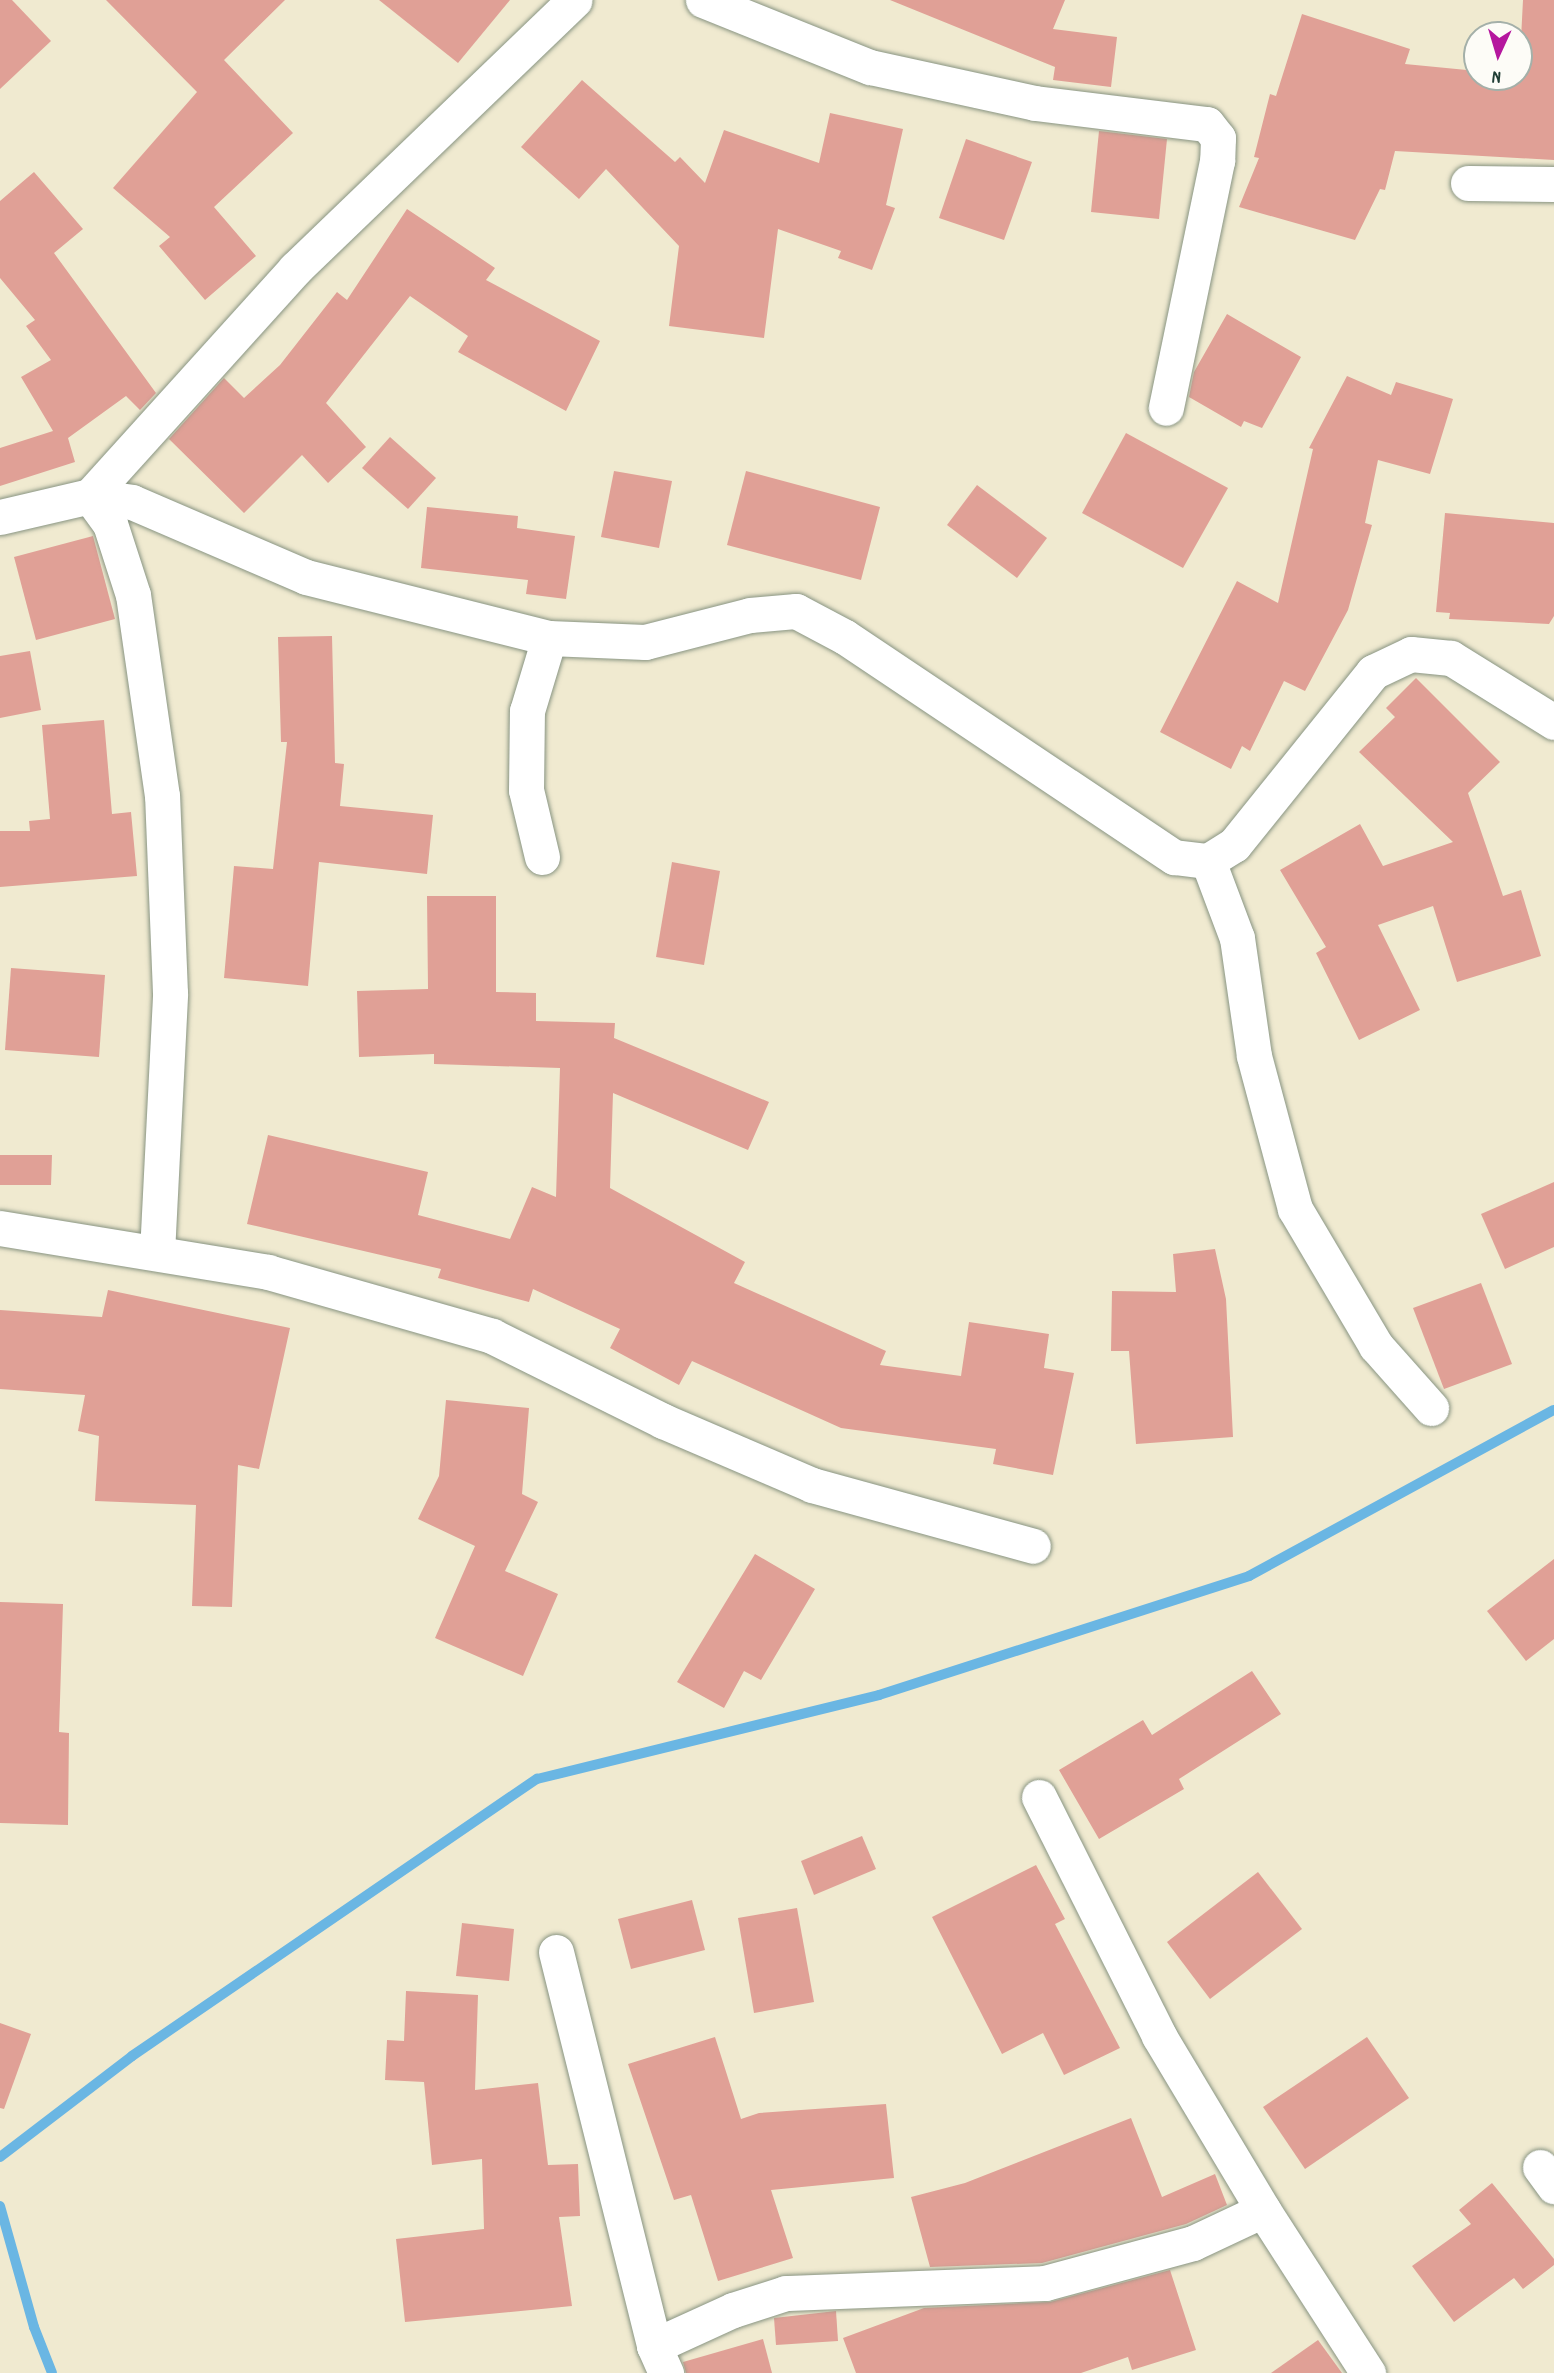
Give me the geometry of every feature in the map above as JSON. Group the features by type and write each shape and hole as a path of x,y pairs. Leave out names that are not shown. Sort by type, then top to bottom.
{"street":[{"path":"90,496 295,269 575,0"},
{"path":"704,0 870,67 1035,103 1207,124 1218,138 1217,161 1166,408"},
{"path":"1468,183 1554,184"},
{"path":"90,496 110,524 133,594 162,796 170,993 157,1253"},
{"path":"0,517 90,496 132,502 306,577 549,638 645,642 750,615 796,611 845,637 1174,857 1208,861 1234,845 1261,815 1373,672 1411,654 1451,658 1554,722"},
{"path":"542,857 526,790 527,711 549,638"},
{"path":"1208,861 1237,938 1254,1056 1295,1209 1376,1346 1431,1408"},
{"path":"0,1228 268,1272 492,1336 663,1421 812,1485 1033,1546"},
{"path":"1039,1797 1158,2036 1263,2210 1368,2373"},
{"path":"556,1952 660,2359 733,2310 786,2293 1045,2283 1193,2243 1263,2210"}],"building":[{"path":"0,0 12,0 51,41 0,89"},
{"path":"106,0 285,0 224,60 293,133 214,207 256,256 205,300 159,246 170,237 113,188 197,92"},
{"path":"379,0 510,0 458,63"},
{"path":"890,0 1065,0 1053,29 1117,37 1111,87 1053,80 1055,67"},
{"path":"1523,0 1554,0 1554,160 1395,151 1385,190 1380,189 1355,240 1239,207 1259,158 1254,157 1270,94 1276,96 1302,14 1410,49 1405,64 1463,70 1463,91 1533,91 1533,21 1522,21"},
{"path":"582,80 675,162 680,157 705,183 724,130 819,163 830,113 903,129 886,205 895,208 872,270 838,258 841,251 778,229 764,338 669,326 679,246 606,169 579,199 521,147"},
{"path":"1099,131 1167,139 1159,219 1091,212"},
{"path":"966,139 1032,162 1004,240 939,218"},
{"path":"34,172 83,229 54,253 156,393 140,410 126,396 68,438 75,462 0,486 0,448 53,431 21,377 51,360 26,326 35,320 0,278 0,201"},
{"path":"407,209 495,268 486,280 600,341 566,411 458,352 468,336 410,296 326,403 366,447 328,483 302,455 244,513 169,439 224,378 244,398 280,365 337,292 347,300"},
{"path":"1227,314 1301,357 1262,428 1244,421 1241,427 1189,397 1194,372"},
{"path":"1347,376 1391,395 1396,382 1453,399 1430,474 1378,460 1365,523 1372,525 1348,610 1305,691 1284,681 1250,751 1242,746 1231,769 1160,732 1237,581 1278,603 1313,449 1309,448"},
{"path":"1126,433 1228,488 1183,568 1082,513"},
{"path":"390,437 436,478 408,509 362,468"},
{"path":"614,471 672,481 659,548 601,537"},
{"path":"746,471 880,507 861,580 727,545"},
{"path":"977,485 1047,538 1017,578 947,525"},
{"path":"427,507 518,516 517,528 575,536 566,599 526,594 528,580 421,568"},
{"path":"1445,513 1554,523 1554,616 1549,624 1449,619 1450,613 1436,612"},
{"path":"93,536 115,619 36,640 14,557"},
{"path":"332,636 335,763 344,764 340,806 433,815 427,874 319,862 308,986 224,978 234,866 273,869 287,742 281,742 278,637"},
{"path":"30,651 41,710 0,718 0,656"},
{"path":"1416,678 1500,762 1468,793 1503,896 1521,890 1541,956 1457,982 1433,906 1378,925 1420,1010 1359,1040 1316,953 1326,947 1280,870 1360,824 1383,866 1453,842 1359,752 1395,717 1386,708"},
{"path":"104,720 112,814 131,812 137,876 0,887 0,831 30,831 29,821 50,819 42,725"},
{"path":"672,862 720,871 704,965 656,957"},
{"path":"427,896 496,896 496,992 536,993 536,1021 615,1023 614,1038 769,1102 748,1150 613,1093 610,1188 745,1262 734,1283 886,1351 880,1365 961,1376 969,1322 1049,1334 1044,1368 1074,1373 1053,1475 993,1464 996,1449 841,1428 692,1361 679,1385 610,1348 620,1329 533,1289 529,1302 438,1278 441,1269 247,1224 268,1135 428,1172 418,1215 510,1239 532,1187 556,1197 560,1068 434,1064 434,1054 359,1057 357,991 428,989"},
{"path":"11,968 105,975 99,1057 5,1050"},
{"path":"0,1155 52,1155 51,1185 0,1185"},
{"path":"1554,1182 1554,1247 1505,1269 1481,1214"},
{"path":"1215,1249 1226,1299 1233,1437 1136,1444 1129,1351 1111,1351 1112,1291 1176,1292 1173,1254"},
{"path":"1481,1283 1512,1364 1444,1389 1413,1308"},
{"path":"108,1290 290,1328 259,1469 238,1465 232,1607 192,1606 196,1505 95,1501 99,1436 78,1431 85,1395 0,1389 0,1310 102,1317"},
{"path":"446,1400 529,1408 522,1494 538,1502 505,1571 558,1594 523,1676 435,1638 475,1546 418,1519 439,1476"},
{"path":"755,1554 815,1589 761,1680 744,1671 724,1708 677,1682"},
{"path":"1554,1559 1554,1639 1526,1661 1487,1611"},
{"path":"0,1602 63,1604 59,1732 69,1733 68,1825 0,1823"},
{"path":"1252,1671 1281,1714 1179,1779 1184,1789 1099,1839 1059,1770 1143,1720 1152,1735"},
{"path":"862,1836 876,1869 814,1895 801,1861"},
{"path":"1036,1865 1065,1919 1055,1924 1120,2048 1064,2075 1043,2033 1002,2054 932,1917"},
{"path":"1258,1872 1302,1929 1210,1999 1167,1942"},
{"path":"692,1900 705,1950 631,1969 618,1919"},
{"path":"797,1908 814,2002 754,2013 738,1918"},
{"path":"462,1923 514,1929 509,1981 456,1976"},
{"path":"406,1991 478,1995 475,2090 538,2083 548,2165 578,2164 580,2216 559,2217 572,2306 405,2322 396,2239 484,2229 482,2159 432,2165 424,2082 385,2080 387,2040 404,2041"},
{"path":"0,2023 31,2034 4,2109 0,2108"},
{"path":"715,2037 741,2119 759,2113 886,2104 894,2178 771,2190 793,2258 718,2281 691,2195 674,2200 628,2064"},
{"path":"1367,2037 1409,2098 1305,2169 1263,2107"},
{"path":"1131,2118 1162,2197 1215,2174 1227,2205 1186,2224 1042,2263 930,2267 911,2197 965,2183"},
{"path":"1492,2183 1554,2259 1554,2265 1523,2289 1514,2278 1454,2322 1412,2266 1471,2224 1459,2210"},
{"path":"1170,2270 1196,2350 1132,2370 1128,2357 1081,2373 856,2373 843,2338 924,2308 1050,2302"},
{"path":"836,2311 838,2341 776,2345 774,2318"},
{"path":"763,2339 772,2373 686,2373 683,2362"},
{"path":"1318,2340 1342,2373 1271,2373"}],"waterway":[{"path":"0,2157 132,2056 537,1779 879,1695 1249,1576 1554,1410"},
{"path":"0,2206 34,2327 52,2373"}]}
